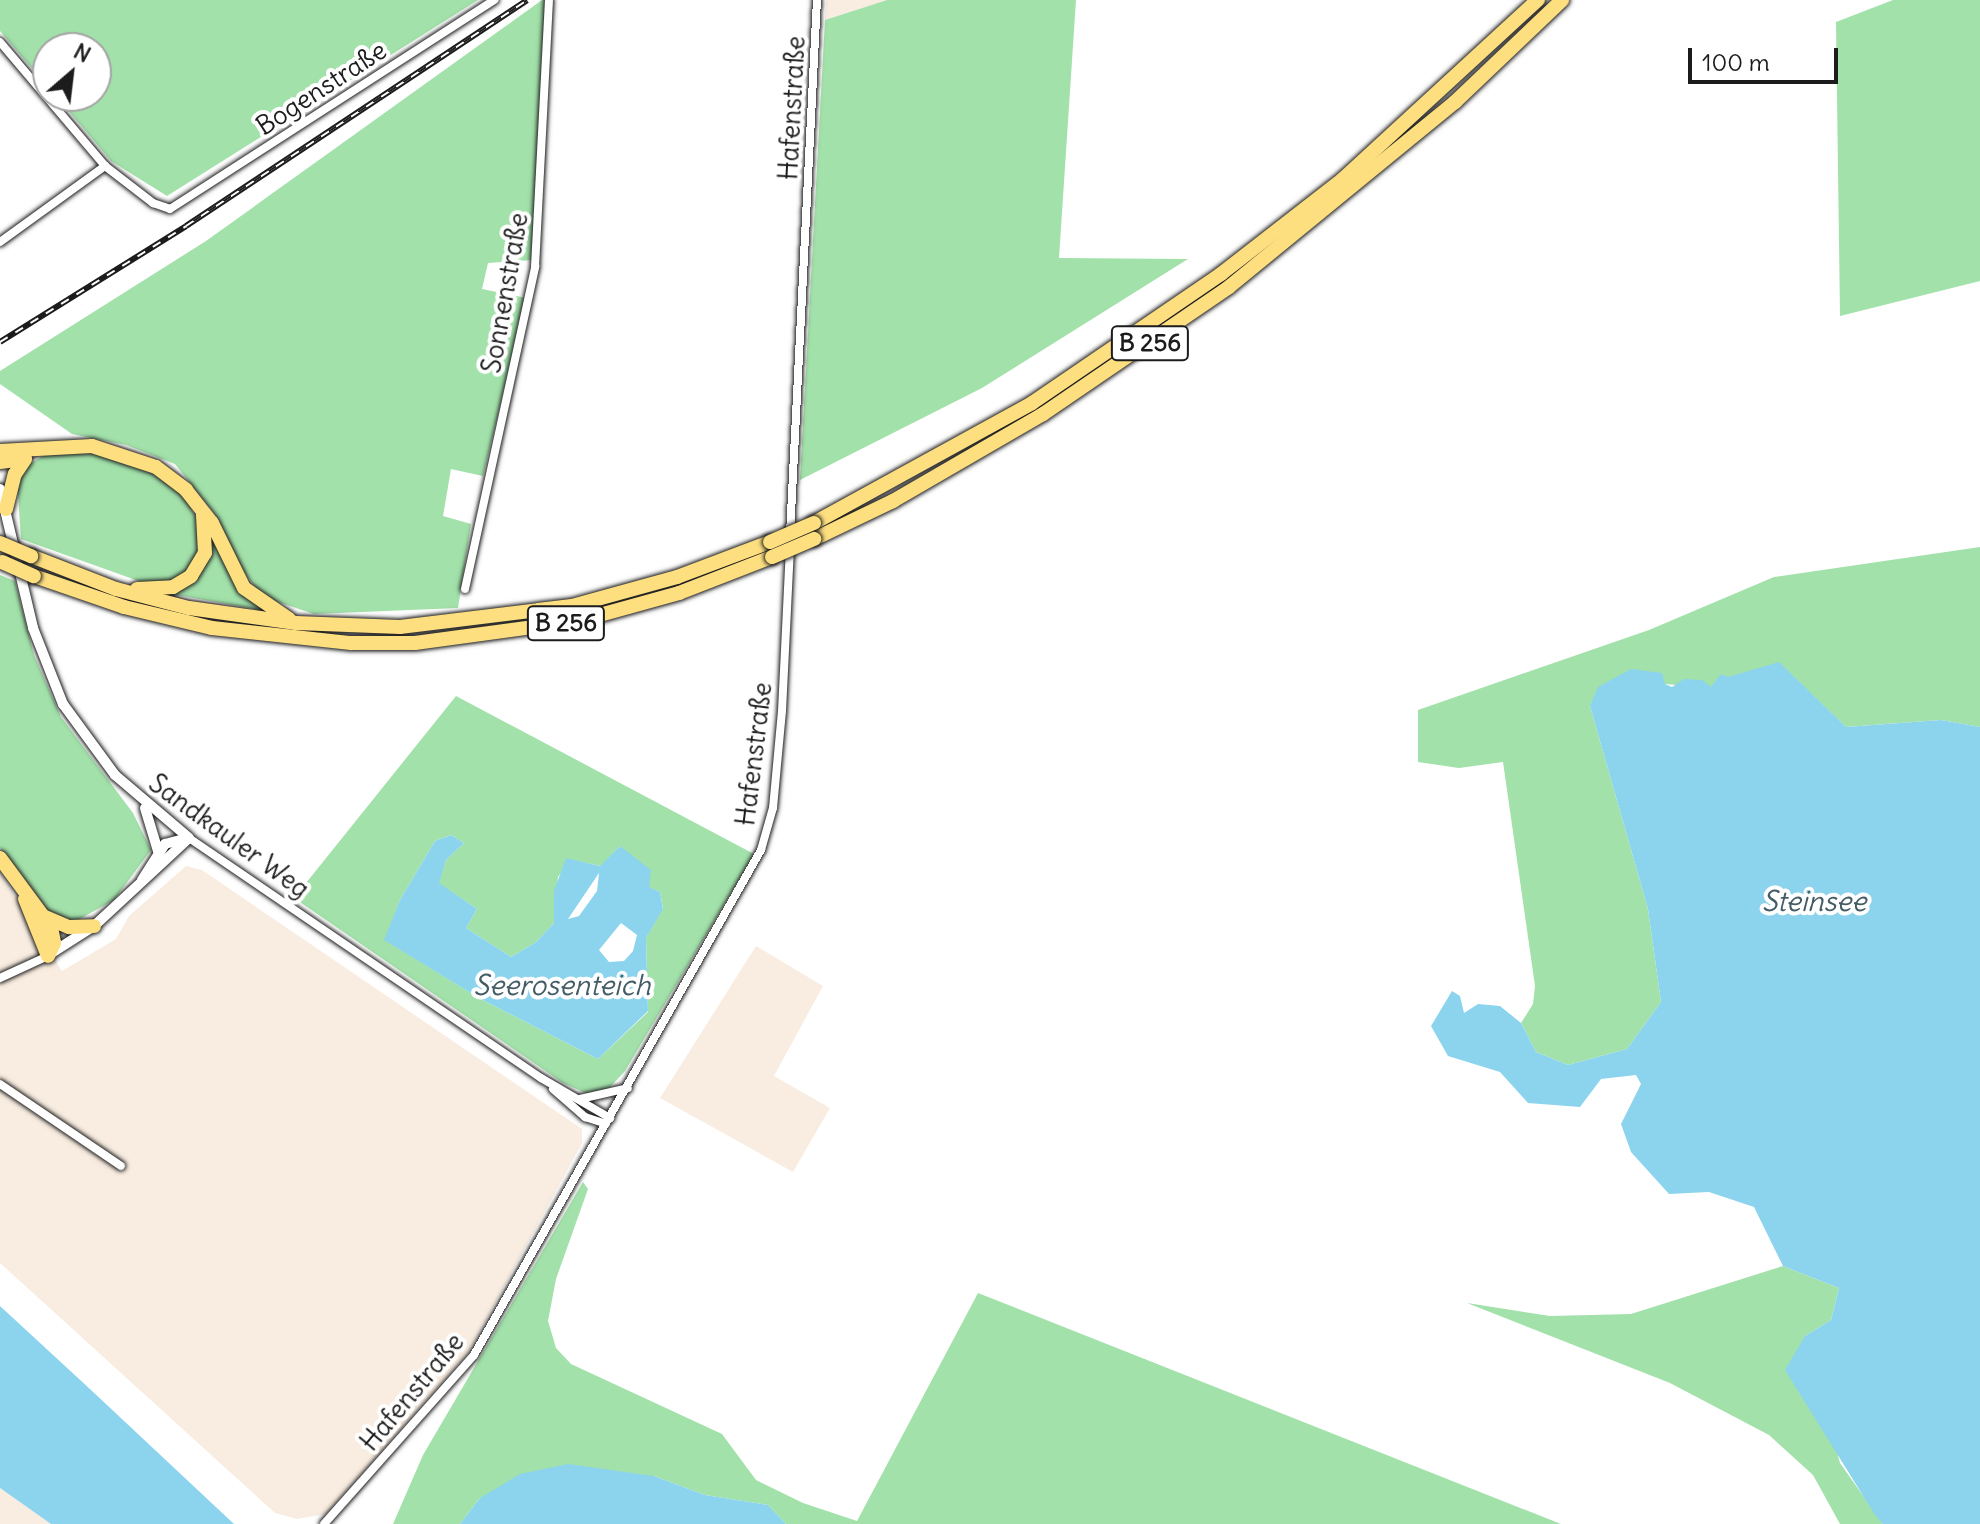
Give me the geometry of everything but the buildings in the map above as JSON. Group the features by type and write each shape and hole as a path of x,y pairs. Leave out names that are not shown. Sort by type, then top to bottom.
{"highway":[{"name":"B 256","path":"1,561 34,576 124,607 212,628 351,643 415,643 527,630 609,614 771,550 814,523 1032,403 1221,274 1353,170 1538,0"},
{"name":"B 256","path":"0,542 116,589 202,610 296,623 400,627 523,615 665,581 814,539 985,449 1229,287 1421,132 1562,0"},
{"path":"0,451 92,446 131,455 177,482 202,511 244,588 296,623"},
{"path":"0,462 25,459 51,448"},
{"path":"6,509 15,474 25,459"},
{"path":"116,589 163,589 191,576 207,542 202,511"},
{"path":"0,858 22,891 45,917 54,938 48,956"},
{"path":"22,891 48,956"},
{"path":"45,917 69,927 94,926"}],"street":[{"name":"Bogenstraße","path":"105,166 153,203 170,209 494,0"},
{"name":"Sonnenstraße","path":"465,589 535,267 549,0"},
{"name":"Hafenstraße","path":"324,1524 474,1355 761,850 773,808 782,711 817,0"},
{"path":"0,42 105,166 0,242"},
{"name":"Sandkauler Weg","path":"0,489 33,628 51,679 98,754 140,801 189,838 541,1078 580,1099 608,1121"},
{"path":"140,801 154,827 158,851"},
{"path":"139,885 158,851 174,839 189,838"},
{"path":"0,978 48,956 94,926 189,838"},
{"name":"Sandkauler Weg","path":"541,1078 585,1117 608,1121"},
{"path":"0,1084 121,1166"},
{"path":"580,1099 628,1088"}],"shaded area":[{"path":"826,0 887,0 825,20"},
{"path":"186,866 202,870 582,1129 582,1143 468,1353 326,1514 297,1519 275,1513 0,1263 0,872 62,971 116,939 129,916"},
{"path":"756,946 823,986 774,1076 830,1108 793,1172 660,1098"},
{"path":"0,1488 51,1524 0,1524"}],"green space":[{"path":"0,0 478,0 167,196 111,161 70,112 112,112 112,32 32,32 32,68 0,31"},
{"path":"546,0 532,260 488,263 482,289 526,298 483,476 451,469 443,516 471,524 458,608 314,614 263,597 238,565 215,514 175,464 126,445 72,434 0,384 0,371 206,241"},
{"path":"887,0 1076,0 1059,258 1188,259 982,388 800,480 825,20"},
{"path":"1893,0 1980,0 1980,281 1840,316 1836,22"},
{"path":"86,452 117,457 159,476 186,500 201,526 200,551 190,569 172,582 147,584 21,539 17,480 26,466 43,456"},
{"path":"210,531 246,597 265,611 166,593 175,590"},
{"path":"1980,547 1980,727 1941,720 1846,727 1779,663 1711,688 1665,684 1590,706 1648,909 1661,1002 1627,1049 1568,1065 1536,1052 1521,1023 1533,1004 1535,986 1503,762 1459,768 1418,762 1418,710 1649,630 1774,577"},
{"path":"0,575 15,581 34,655 61,717 133,813 151,850 114,900 76,921 55,919 27,889 0,848"},
{"path":"456,696 754,854 625,1071 599,1099 563,1083 294,898","holes":["451,835 464,843 446,860 438,883 477,909 466,928 511,957 536,942 554,923 558,877 571,860 601,866 620,846 648,887 660,892 663,908 646,938 648,1012 598,1059 479,998 385,940 400,900 435,841"]},
{"path":"583,1182 588,1189 556,1279 548,1321 556,1348 571,1364 722,1434 756,1480 803,1503 857,1521 978,1293 1561,1524 786,1524 768,1505 705,1495 654,1476 480,1498 460,1524 393,1524 423,1455"},
{"path":"1783,1266 1839,1288 1831,1320 1805,1336 1840,1463 1883,1524 1840,1524 1813,1475 1769,1435 1670,1383 1467,1303 1550,1316 1631,1314"}],"water":[{"name":"Steinsee","path":"1779,662 1846,727 1941,720 1980,727 1980,1524 1883,1524 1875,1515 1785,1370 1805,1336 1831,1320 1839,1288 1783,1266 1754,1207 1709,1192 1669,1194 1631,1152 1621,1124 1641,1084 1636,1075 1601,1079 1580,1107 1528,1103 1500,1072 1448,1056 1431,1026 1452,991 1460,996 1464,1013 1478,1004 1500,1006 1521,1023 1536,1052 1568,1065 1627,1049 1661,1002 1648,909 1590,706 1598,687 1631,669 1662,673 1665,684 1672,687 1684,679 1702,680 1711,687 1721,674 1728,677"},
{"name":"Seerosenteich","path":"451,835 464,843 446,860 439,883 477,909 466,928 511,957 536,942 554,923 554,891 566,858 600,866 620,846 651,870 649,887 660,892 663,909 646,938 648,1011 598,1059 479,998 384,940 400,900 435,841","holes":["599,873 597,891 579,916 568,919","621,923 637,935 633,951 624,961 609,962 599,950"]},
{"path":"0,1306 234,1524 51,1524 0,1488"},
{"path":"568,1464 654,1476 705,1495 768,1505 786,1524 460,1524 480,1498 520,1474"}],"railway":[{"path":"0,342 186,226 527,0"}]}
